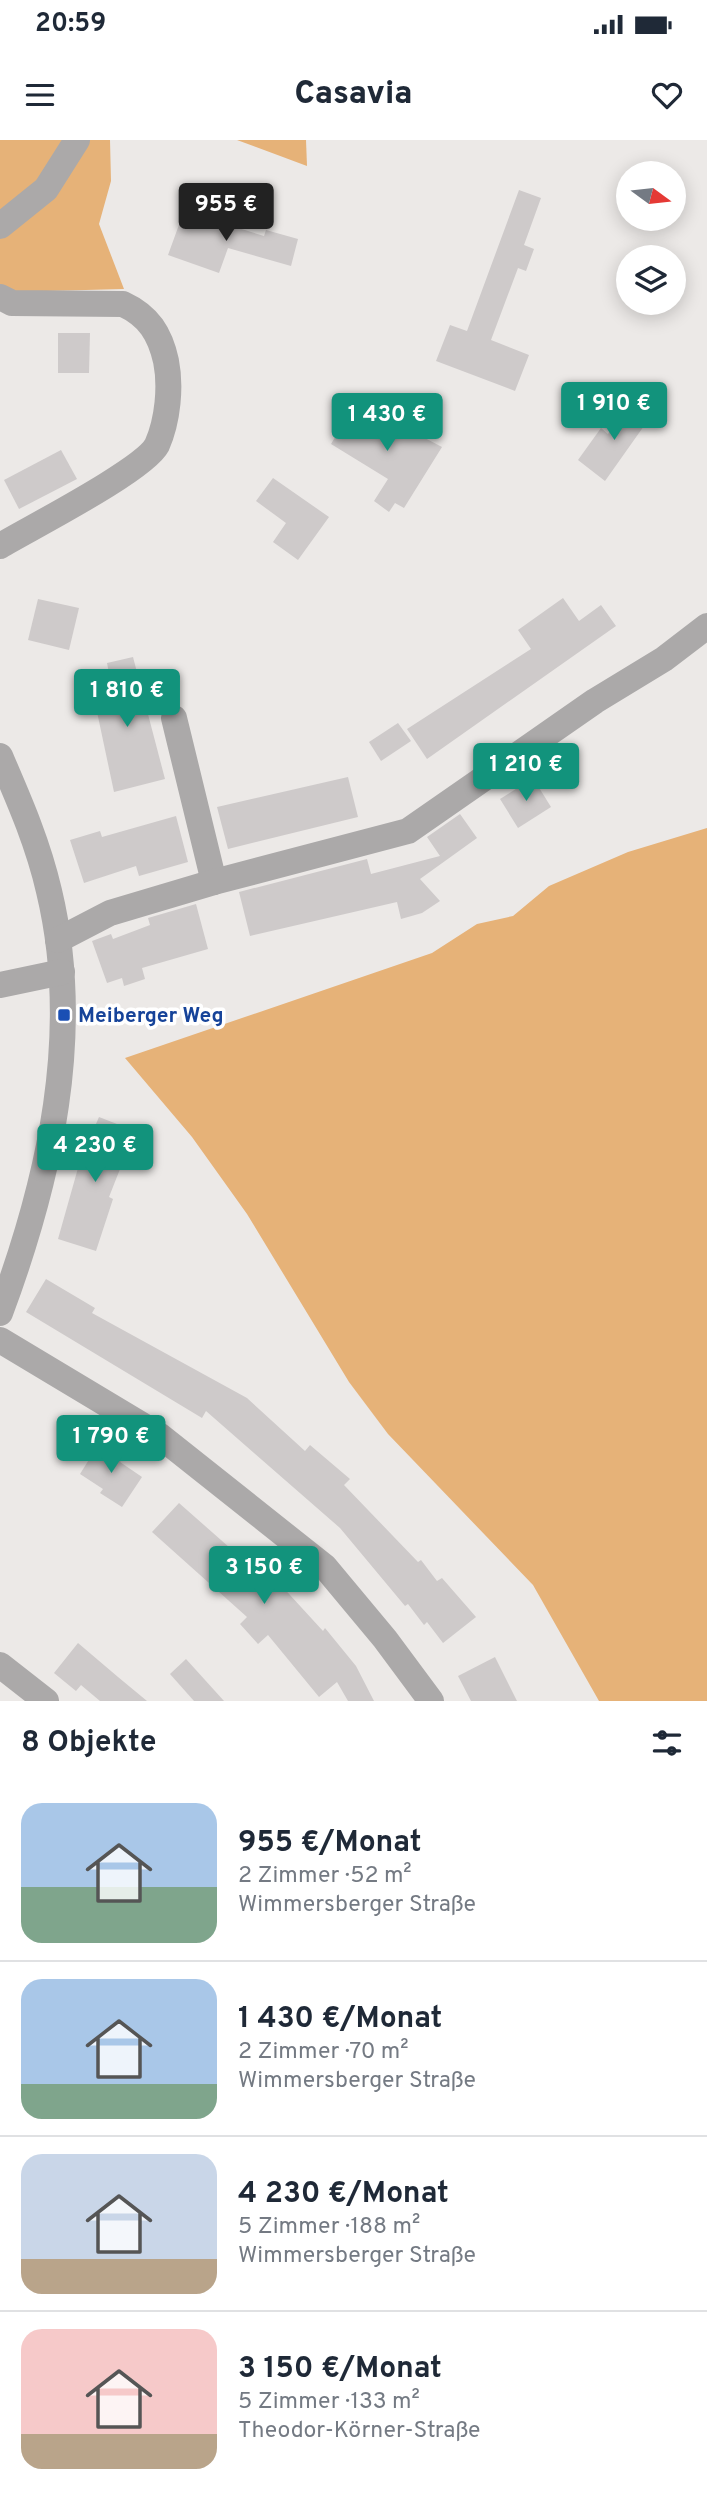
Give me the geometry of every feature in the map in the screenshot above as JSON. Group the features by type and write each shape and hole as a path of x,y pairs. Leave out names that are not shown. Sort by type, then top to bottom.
{"street":[{"path":"0,226 46,189 77,140"},
{"path":"0,297 12,303 123,304 139,311 161,336 168,370 167,408 156,447 120,478 0,546"},
{"path":"58,940 110,913 214,881 408,831 595,701 664,659 707,626"},
{"path":"174,718 214,881"},
{"path":"0,756 32,829 50,891 62,972 64,1032 54,1117 19,1261 0,1312"},
{"path":"0,985 62,972"},
{"path":"0,1340 160,1436 325,1567 385,1639 431,1701"},
{"path":"0,1665 46,1701"}],"shaded area":[{"path":"0,140 110,140 111,181 99,224 124,289 9,292 0,284"},
{"path":"237,140 306,140 307,166"},
{"path":"707,828 707,1701 599,1701 533,1585 388,1434 349,1382 247,1214 192,1137 125,1058 432,953 477,924 513,916 549,886 628,852"}],"building":[{"path":"519,190 541,198 524,245 534,249 526,271 518,268 491,340 529,355 515,391 436,361 450,325 467,331"},
{"path":"184,211 264,236 266,230 298,239 291,266 228,248 219,273 168,255"},
{"path":"58,333 90,333 89,373 58,373"},
{"path":"356,402 442,447 404,508 395,503 389,512 374,501 388,479 331,444"},
{"path":"631,402 651,416 605,481 578,460 601,428 608,434"},
{"path":"61,450 77,479 19,509 4,480"},
{"path":"273,478 329,517 298,560 273,542 286,523 256,501"},
{"path":"563,598 579,621 601,605 616,626 427,759 407,729 531,649 518,630"},
{"path":"38,599 79,608 69,650 28,640"},
{"path":"133,657 165,779 114,792 93,693 112,688 107,663"},
{"path":"398,723 411,741 381,761 369,742"},
{"path":"348,777 358,817 228,849 217,807"},
{"path":"533,778 551,807 518,828 500,799"},
{"path":"460,814 477,838 420,879 440,901 422,913 401,919 397,902 250,936 239,892 367,859 371,874 440,856 427,837"},
{"path":"176,816 188,862 139,876 136,866 84,883 70,840 100,831 102,837"},
{"path":"196,904 208,949 142,968 145,979 124,986 122,978 107,983 92,941 111,934 113,939 150,925 148,918"},
{"path":"99,1117 135,1131 109,1197 113,1199 96,1251 58,1239 80,1161"},
{"path":"46,1279 95,1308 92,1313 247,1398 305,1451 310,1445 350,1479 344,1485 418,1562 421,1560 437,1581 442,1578 476,1617 443,1643 427,1622 424,1625 408,1604 405,1606 340,1528 206,1411 202,1418 26,1312"},
{"path":"100,1442 123,1457 120,1462 142,1477 122,1507 100,1493 103,1489 80,1474"},
{"path":"179,1503 238,1555 242,1550 279,1583 323,1631 325,1628 356,1666 374,1701 348,1701 337,1682 319,1697 268,1635 258,1644 240,1624 247,1617 152,1532"},
{"path":"78,1643 147,1701 100,1701 81,1685 76,1691 54,1673"},
{"path":"495,1657 517,1701 471,1701 458,1676"},
{"path":"186,1659 224,1701 194,1701 170,1674"}],"place":[{"name":"Meiberger Weg","path":"64,1015"}]}
